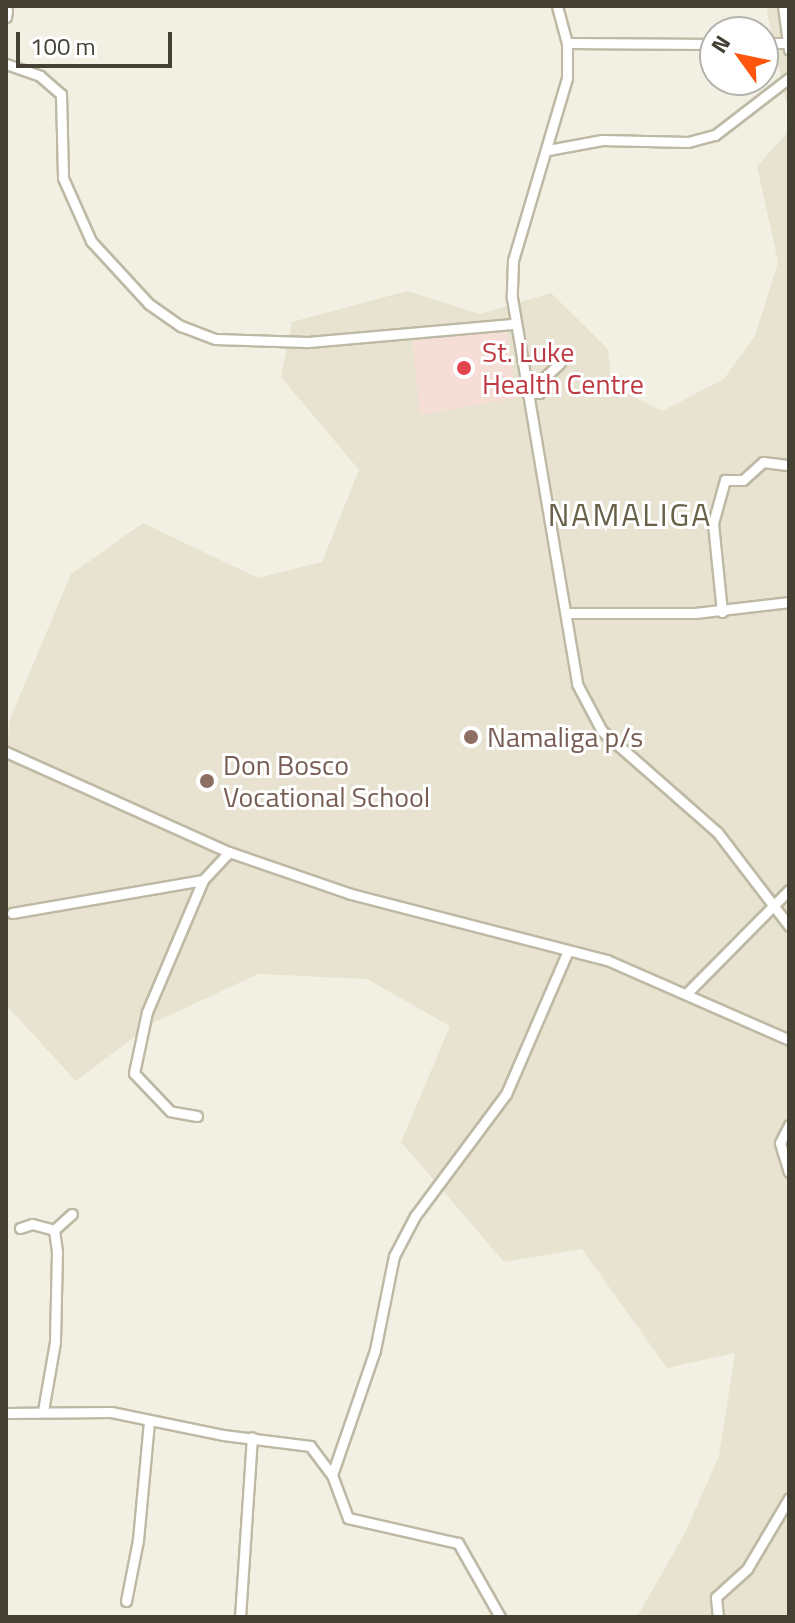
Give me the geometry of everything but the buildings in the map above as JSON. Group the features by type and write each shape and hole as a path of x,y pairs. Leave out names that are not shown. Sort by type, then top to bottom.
{"street":[{"path":"557,6 567,43 567,78 513,260 513,324 567,613 577,684 591,716 635,762 718,833 789,926"},
{"path":"783,6 789,50"},
{"path":"567,43 699,44"},
{"path":"6,64 40,76 61,94 68,194 106,262 165,318 197,334 247,342 348,340 513,324"},
{"path":"548,150 602,140 688,142 715,135 789,78"},
{"path":"527,393 539,393 546,376 560,363"},
{"path":"722,612 713,523 725,480 743,480 763,462 789,465"},
{"path":"567,613 722,612 789,602"},
{"path":"6,752 229,852 312,882 567,953 607,960 688,992 789,1040"},
{"path":"197,1116 170,1111 134,1073 147,1012 203,880 229,852"},
{"path":"12,913 203,880"},
{"path":"688,992 725,950 776,906 789,890"},
{"path":"332,1475 375,1350 394,1256 415,1216 506,1094 567,953"},
{"path":"789,1125 780,1143 789,1172"},
{"path":"43,1411 55,1342 54,1230 72,1214"},
{"path":"20,1228 32,1224 54,1230"},
{"path":"6,1413 111,1412 149,1421 310,1446 332,1475 348,1518 458,1543 500,1617"},
{"path":"126,1601 138,1540 149,1421"},
{"path":"240,1617 252,1437"},
{"path":"718,1617 716,1597 747,1569 789,1498"}],"shaded area":[{"path":"767,6 789,6 789,116 779,69 779,16 768,16"},
{"path":"789,131 789,1617 637,1617 685,1533 719,1456 735,1353 667,1368 582,1249 504,1262 401,1142 450,1026 367,979 258,974 153,1023 76,1081 6,1005 6,752 10,719 71,574 143,523 258,578 322,562 359,470 281,377 292,322 407,291 480,314 551,293 608,349 612,386 662,411 724,379 755,336 778,262 757,166"},
{"name":"St. Luke Health Centre","path":"506,330 517,398 420,415 412,338"}],"place":[{"name":"St. Luke Health Centre","path":"464,368"},
{"name":"Namaliga p/s","path":"471,737"},
{"name":"Don Bosco Vocational School","path":"207,781"}],"district":[{"name":"NAMALIGA","path":"630,514"}]}
